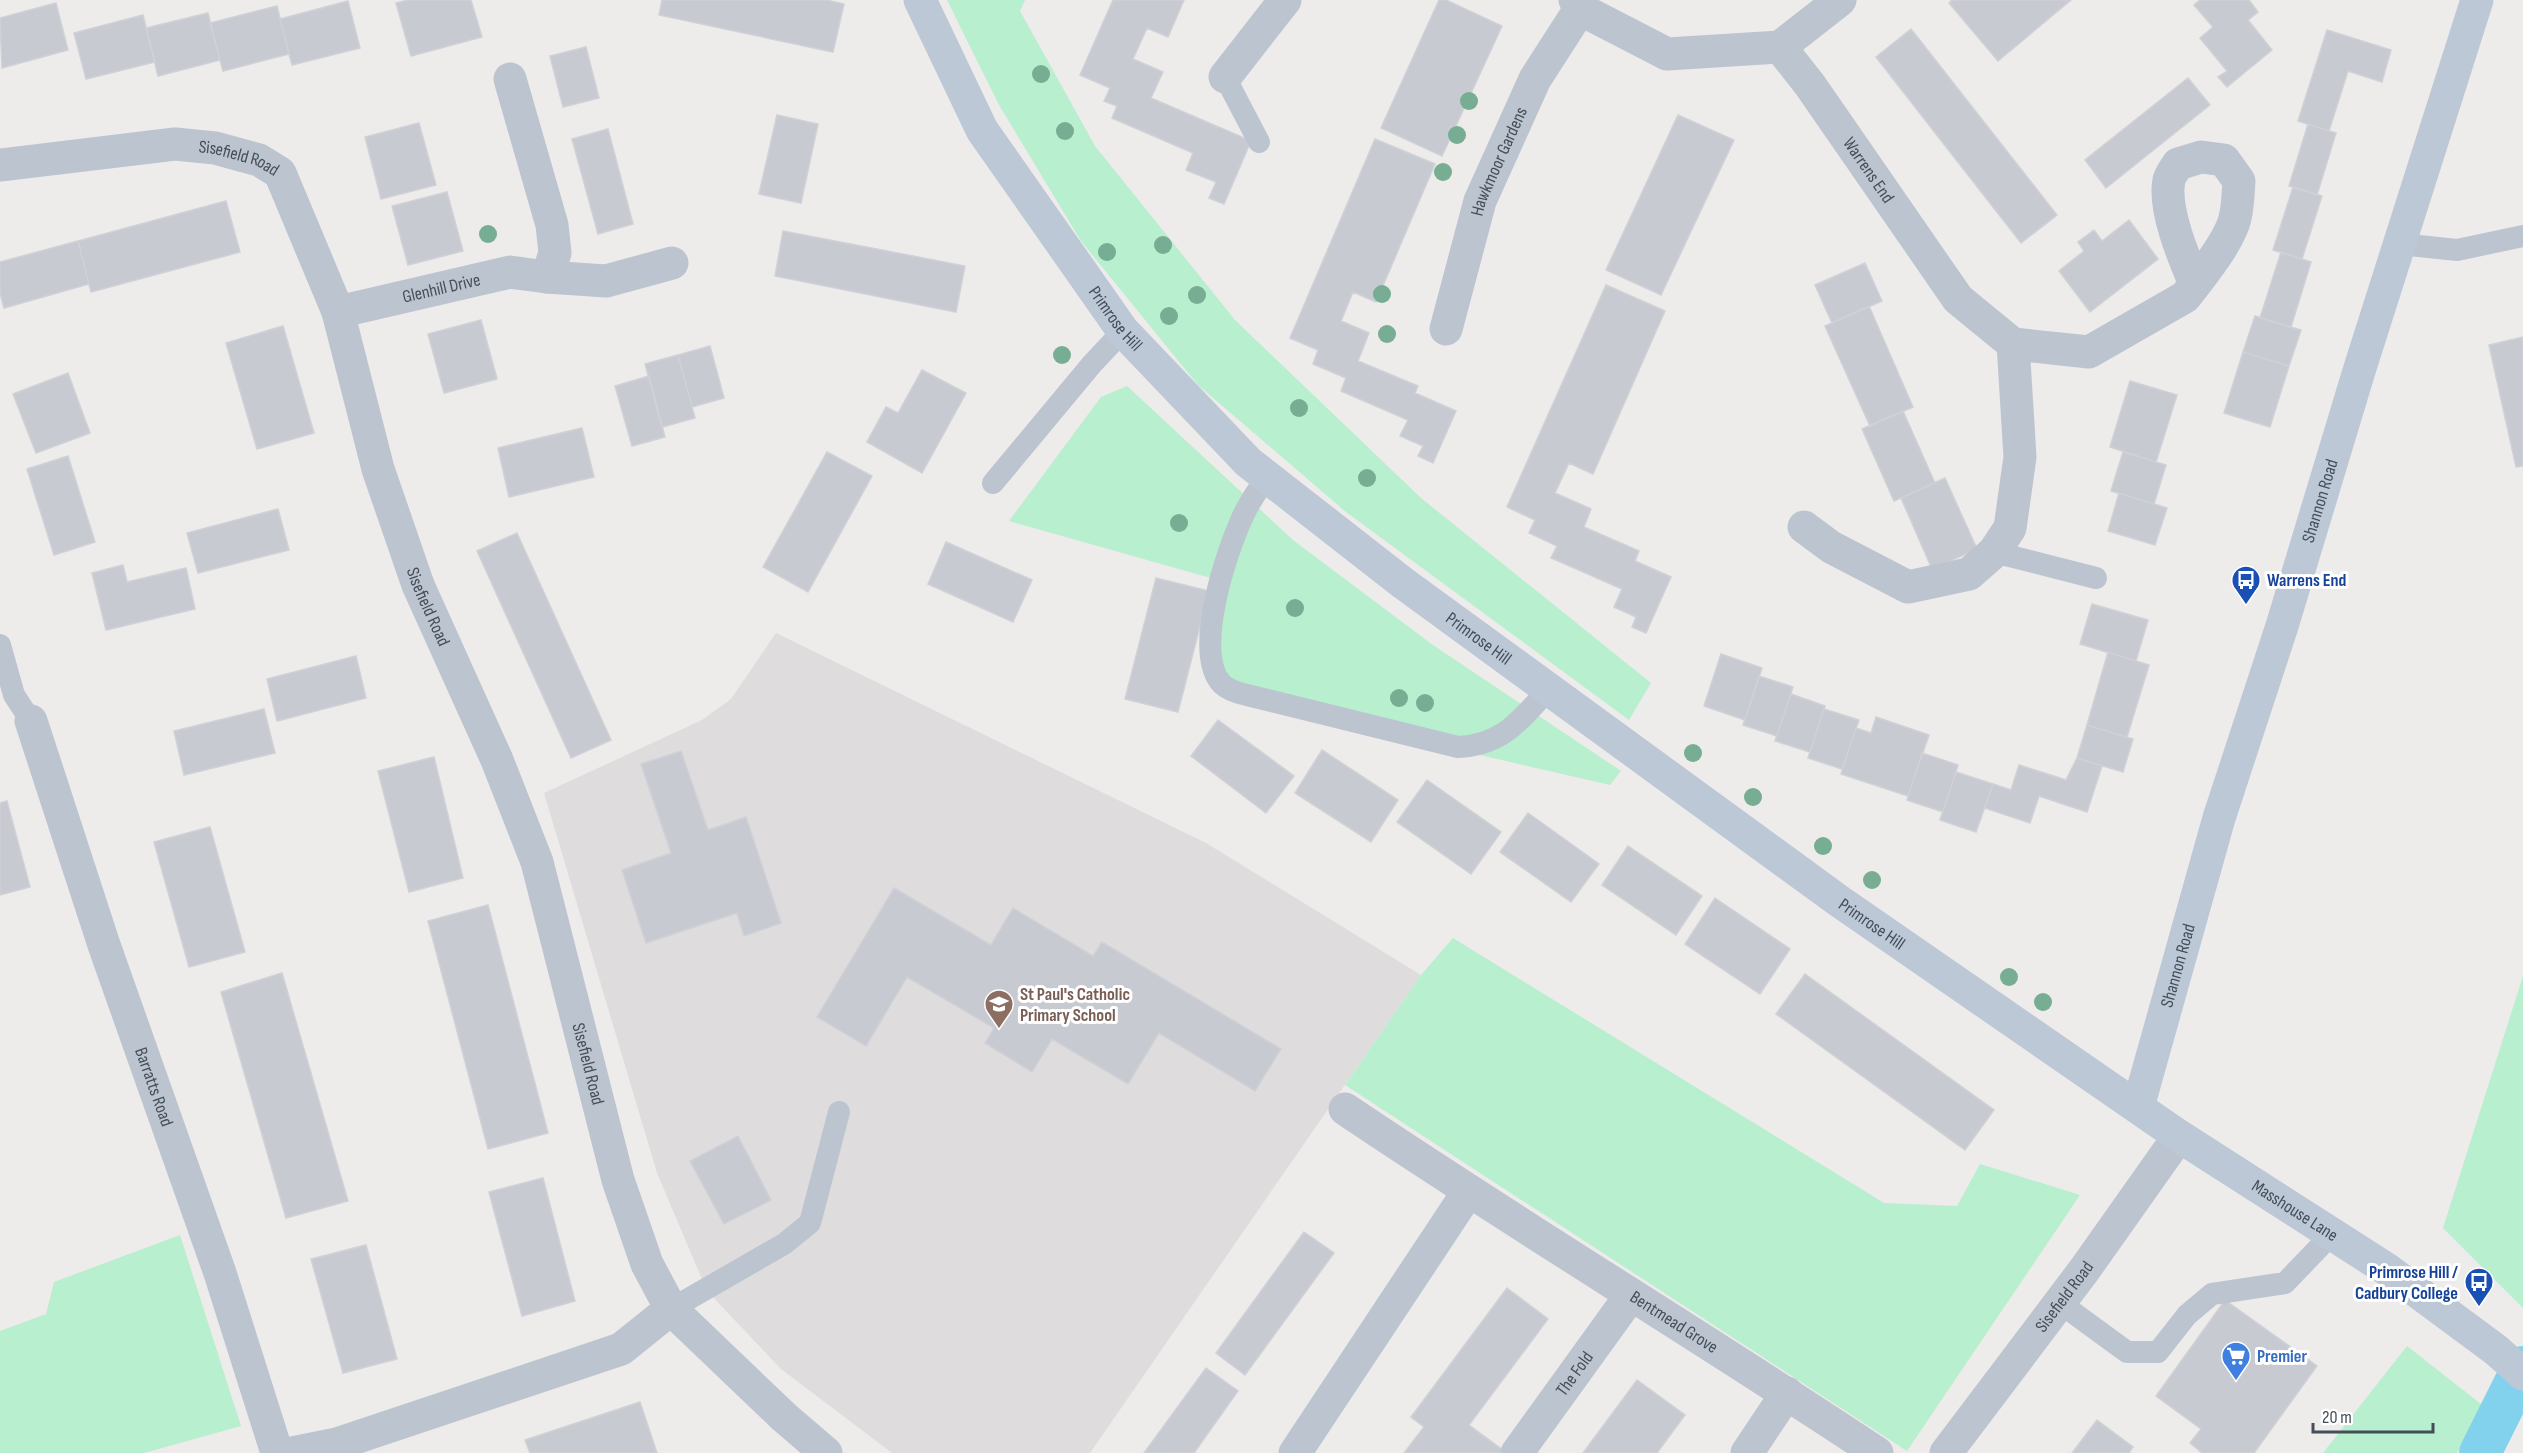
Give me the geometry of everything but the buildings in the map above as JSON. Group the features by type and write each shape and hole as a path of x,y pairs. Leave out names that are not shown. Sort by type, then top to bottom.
{"street":[{"name":"Primrose Hill","path":"920,0 982,130 1123,331 1248,462 1403,583 1839,901 2179,1136"},
{"path":"1225,77 1285,0"},
{"path":"1779,47 1839,0"},
{"name":"Shannon Road","path":"2138,1107 2219,818 2282,626 2477,0"},
{"name":"Hawkmoor Gardens","path":"1446,329 1480,201 1534,79 1578,4 1666,54 1779,47"},
{"name":"Warrens End","path":"1779,47 1810,85 1958,299 2013,344"},
{"path":"510,79 552,225 555,253 547,277"},
{"name":"Sisefield Road","path":"0,165 175,144 215,148 259,160 280,172 338,312 378,468 418,585 497,760 537,862 618,1180 647,1264 671,1309 784,1417 826,1453"},
{"name":"Glenhill Drive","path":"338,312 510,272 606,281 672,263"},
{"path":"1804,527 1831,547 1908,587 1969,574 1994,552 2010,528 2020,457 2013,344 2089,352 2185,297 2195,284"},
{"name":"Barratts Road","path":"30,721 104,945 220,1274 277,1453"},
{"name":"Bentmead Grove","path":"1345,1109 1468,1192 1877,1453"},
{"name":"Sisefield Road","path":"1946,1453 2060,1304 2179,1136"},
{"name":"Masshouse Lane","path":"2179,1136 2388,1270 2496,1350 2523,1374"},
{"path":"1295,1453 1468,1192"},
{"name":"The Fold","path":"1517,1453 1631,1294"},
{"path":"292,1453 337,1444 621,1349 671,1309"},
{"path":"1747,1453 1786,1393"}],"lane":[{"path":"1225,77 1259,142"},
{"path":"2400,244 2457,250 2523,236"},
{"path":"993,483 1092,364 1123,331"},
{"path":"1267,476 1243,516 1219,584 1210,622 1212,661 1222,684 1246,695 1458,747 1480,746 1501,735 1522,718 1549,689"},
{"path":"1994,552 2096,578"},
{"path":"0,645 14,695 30,721"},
{"path":"671,1309 784,1244 810,1223 839,1112"},
{"path":"2060,1304 2127,1352 2158,1352 2187,1315 2212,1294 2285,1283 2332,1234"}],"shaded area":[{"name":"St Paul's Catholic Primary School","path":"776,633 1206,843 1421,975 1090,1453 892,1453 781,1369 707,1291 657,1173 544,793 702,720 731,699"}],"green space":[{"path":"947,0 1025,0 1020,11 1095,146 1235,320 1421,498 1651,683 1629,720 1346,512 1198,385 1081,241 999,105"},
{"path":"1127,386 1293,540 1433,645 1621,771 1610,785 1219,695 1208,675 1225,582 1009,521 1101,397"},
{"path":"1453,938 1884,1203 1957,1206 1980,1164 2080,1195 1907,1451 1345,1085 1421,975"},
{"path":"2523,976 2523,1308 2443,1228"},
{"path":"180,1235 241,1426 144,1453 0,1453 0,1331 46,1314 54,1282"},
{"path":"2407,1346 2486,1408 2457,1453 2323,1453"}],"waterway":[{"path":"2480,1453 2523,1367"}],"place":[{"name":"Warrens End","path":"2246,606"},
{"name":"St Paul's Catholic Primary School","path":"999,1030"},
{"name":"Primrose Hill / Cadbury College","path":"2479,1308"},
{"name":"Premier","path":"2236,1382"}]}
